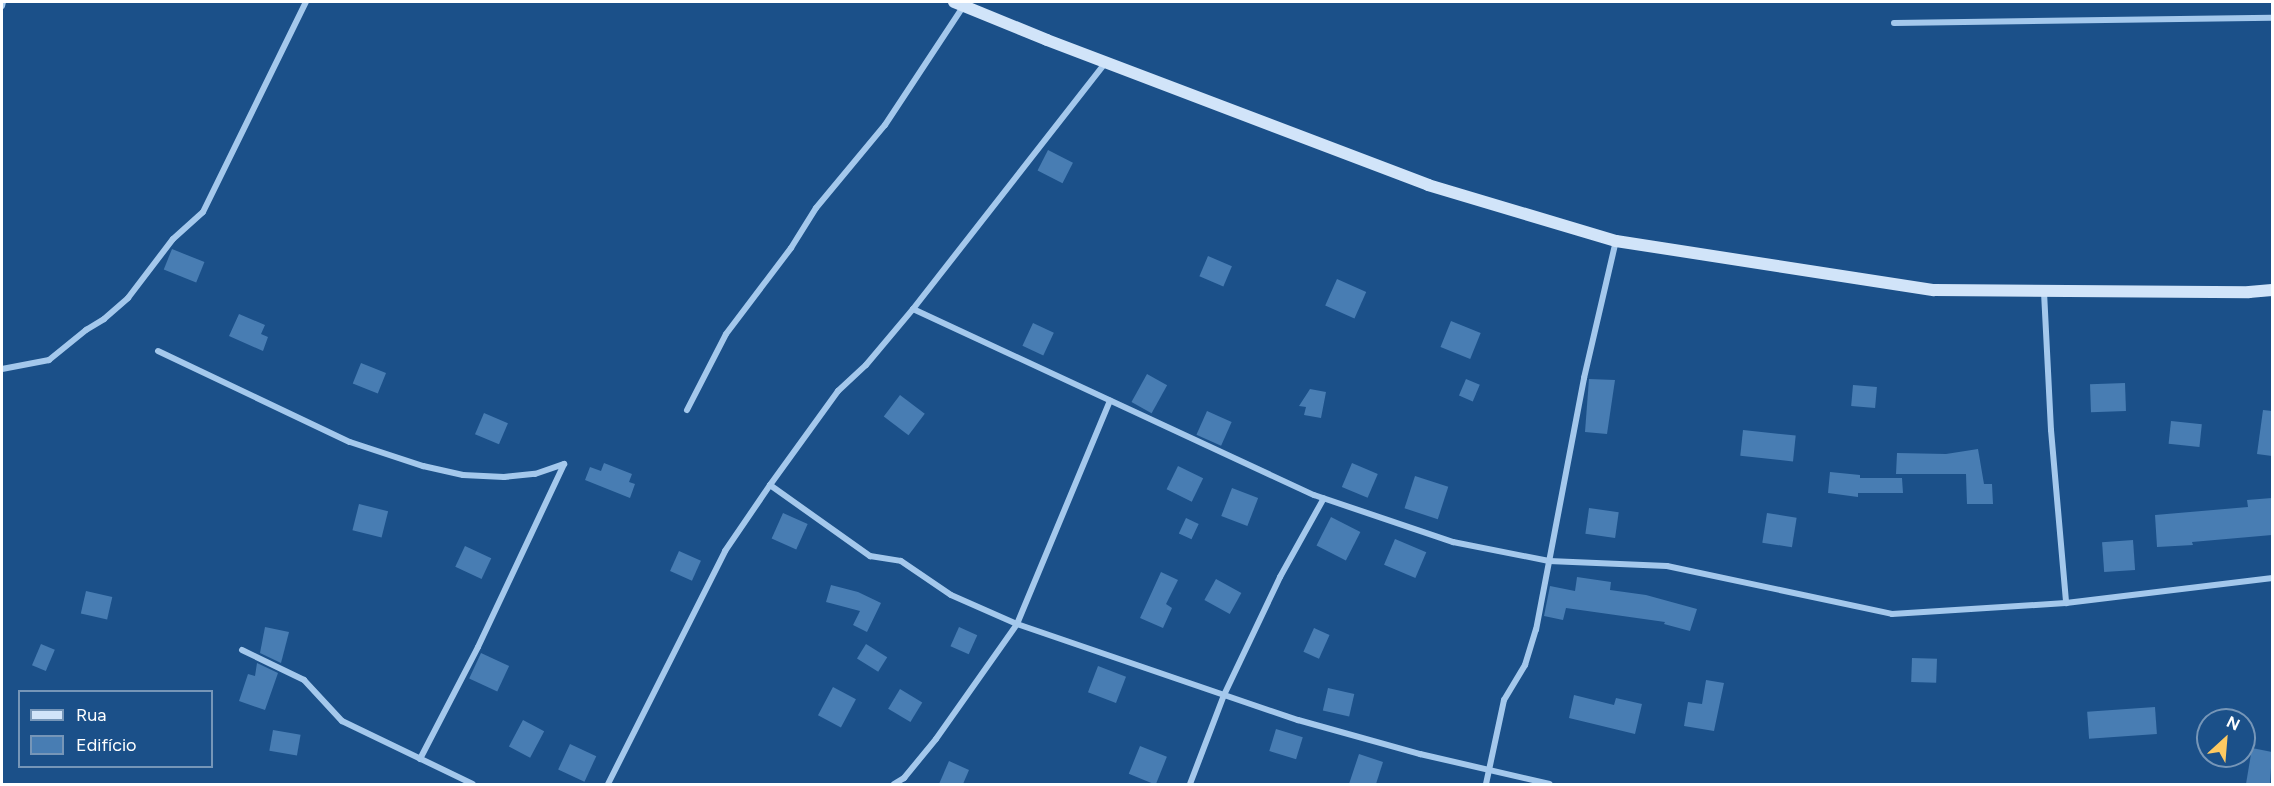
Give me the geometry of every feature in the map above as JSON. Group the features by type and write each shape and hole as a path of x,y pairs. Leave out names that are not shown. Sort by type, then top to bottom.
{"main road":[{"path":"960,3 1428,185 1616,241 1934,290 2044,292 2272,290"}],"street":[{"path":"2,369 49,360 86,330 104,319 128,298 173,239 203,212 306,2"},
{"path":"687,410 726,334 791,248 822,201 885,125 960,3"},
{"path":"1894,23 2272,18"},
{"path":"608,784 725,551 770,485 838,391 866,365 913,309 1107,61"},
{"path":"1486,784 1504,700 1525,665 1536,630 1598,312 1616,241"},
{"path":"2044,292 2051,430 2066,603"},
{"path":"913,309 1324,498 1453,542 1549,561 1667,566 1892,614 2066,603 2272,578"},
{"path":"158,351 350,442 423,466 463,475 504,477 535,474 564,464 478,647 420,759"},
{"path":"894,784 904,778 936,739 1017,624 1110,401"},
{"path":"770,485 870,556 901,561 951,595 1017,624 1298,720 1420,754 1550,784"},
{"path":"1190,784 1224,695 1280,577 1324,498"},
{"path":"242,650 304,680 342,721 473,784"}],"building":[{"path":"1048,150 1073,163 1063,183 1038,170"},
{"path":"172,249 204,262 196,283 164,269"},
{"path":"1208,256 1232,266 1223,286 1199,276"},
{"path":"1337,279 1366,292 1354,319 1325,305"},
{"path":"239,314 265,325 261,334 268,337 263,351 229,336"},
{"path":"1451,321 1481,333 1470,359 1441,347"},
{"path":"1033,323 1054,333 1043,355 1022,346"},
{"path":"361,363 386,373 378,394 353,383"},
{"path":"1147,374 1167,385 1152,413 1131,402"},
{"path":"1466,379 1480,385 1473,401 1459,396"},
{"path":"1589,379 1615,380 1607,434 1585,432"},
{"path":"2125,383 2126,411 2091,412 2090,384"},
{"path":"1853,385 1877,387 1875,408 1851,406"},
{"path":"1310,389 1326,392 1321,418 1304,415 1306,407 1299,406"},
{"path":"900,395 925,414 909,435 884,417"},
{"path":"2263,410 2272,411 2272,456 2257,454"},
{"path":"1207,411 1232,422 1221,446 1196,435"},
{"path":"484,413 508,423 499,444 475,434"},
{"path":"2171,421 2202,424 2199,447 2169,444"},
{"path":"1743,430 1796,436 1793,461 1740,456"},
{"path":"1978,449 1984,484 1992,484 1993,504 1967,504 1966,474 1896,474 1897,453 1946,454"},
{"path":"604,463 632,474 629,482 635,484 630,498 585,480 590,467 601,471"},
{"path":"1352,463 1378,474 1368,498 1342,487"},
{"path":"1178,466 1203,478 1192,502 1167,489"},
{"path":"1830,472 1860,475 1860,478 1902,478 1903,493 1858,493 1858,497 1828,493"},
{"path":"1415,476 1448,487 1438,519 1404,508"},
{"path":"1232,488 1258,498 1247,526 1221,516"},
{"path":"2272,498 2272,535 2157,547 2155,515 2248,507 2247,500"},
{"path":"359,504 388,511 382,537 352,530"},
{"path":"1589,508 1619,512 1615,538 1585,534"},
{"path":"783,513 808,524 796,550 772,539"},
{"path":"1767,513 1797,518 1792,547 1762,543"},
{"path":"1331,517 1360,532 1346,560 1316,546"},
{"path":"1186,518 1199,524 1192,539 1179,533"},
{"path":"1395,539 1426,552 1415,578 1384,565"},
{"path":"2133,540 2135,570 2104,572 2102,542"},
{"path":"465,546 491,558 482,579 455,567"},
{"path":"679,551 701,561 692,581 670,571"},
{"path":"1161,572 1178,580 1166,604 1172,608 1163,628 1140,618"},
{"path":"1577,577 1611,582 1610,590 1646,595 1697,609 1690,631 1664,624 1665,622 1566,608 1563,620 1544,616 1550,586 1575,591"},
{"path":"1216,579 1241,593 1230,614 1204,600"},
{"path":"831,585 858,592 881,603 867,632 853,625 860,611 826,602"},
{"path":"86,591 112,597 107,619 81,613"},
{"path":"265,627 289,632 281,663 260,653"},
{"path":"959,627 977,635 969,654 950,646"},
{"path":"1314,628 1330,635 1319,659 1303,652"},
{"path":"41,644 55,650 46,671 32,665"},
{"path":"866,644 887,657 878,672 857,658"},
{"path":"481,653 509,666 497,691 469,678"},
{"path":"1912,658 1937,659 1936,683 1911,682"},
{"path":"257,663 278,673 265,710 239,701 248,674 255,676"},
{"path":"1098,666 1126,677 1116,703 1088,692"},
{"path":"1706,680 1724,683 1714,731 1684,726 1688,702 1702,704"},
{"path":"833,687 856,699 841,727 818,715"},
{"path":"1328,688 1354,694 1349,716 1323,710"},
{"path":"900,689 922,702 910,722 888,709"},
{"path":"1574,695 1614,705 1616,698 1642,704 1635,734 1569,718"},
{"path":"2155,707 2157,734 2089,739 2087,712"},
{"path":"523,720 544,731 530,758 509,746"},
{"path":"1276,729 1303,737 1296,759 1269,751"},
{"path":"273,730 301,735 297,756 269,751"},
{"path":"570,744 596,756 584,782 558,769"},
{"path":"1140,746 1167,757 1156,784 1129,774"},
{"path":"2256,749 2272,752 2270,784 2246,784 2249,768 2256,768"},
{"path":"1359,754 1383,762 1376,784 1349,784"},
{"path":"949,761 969,770 963,784 939,784"}]}
